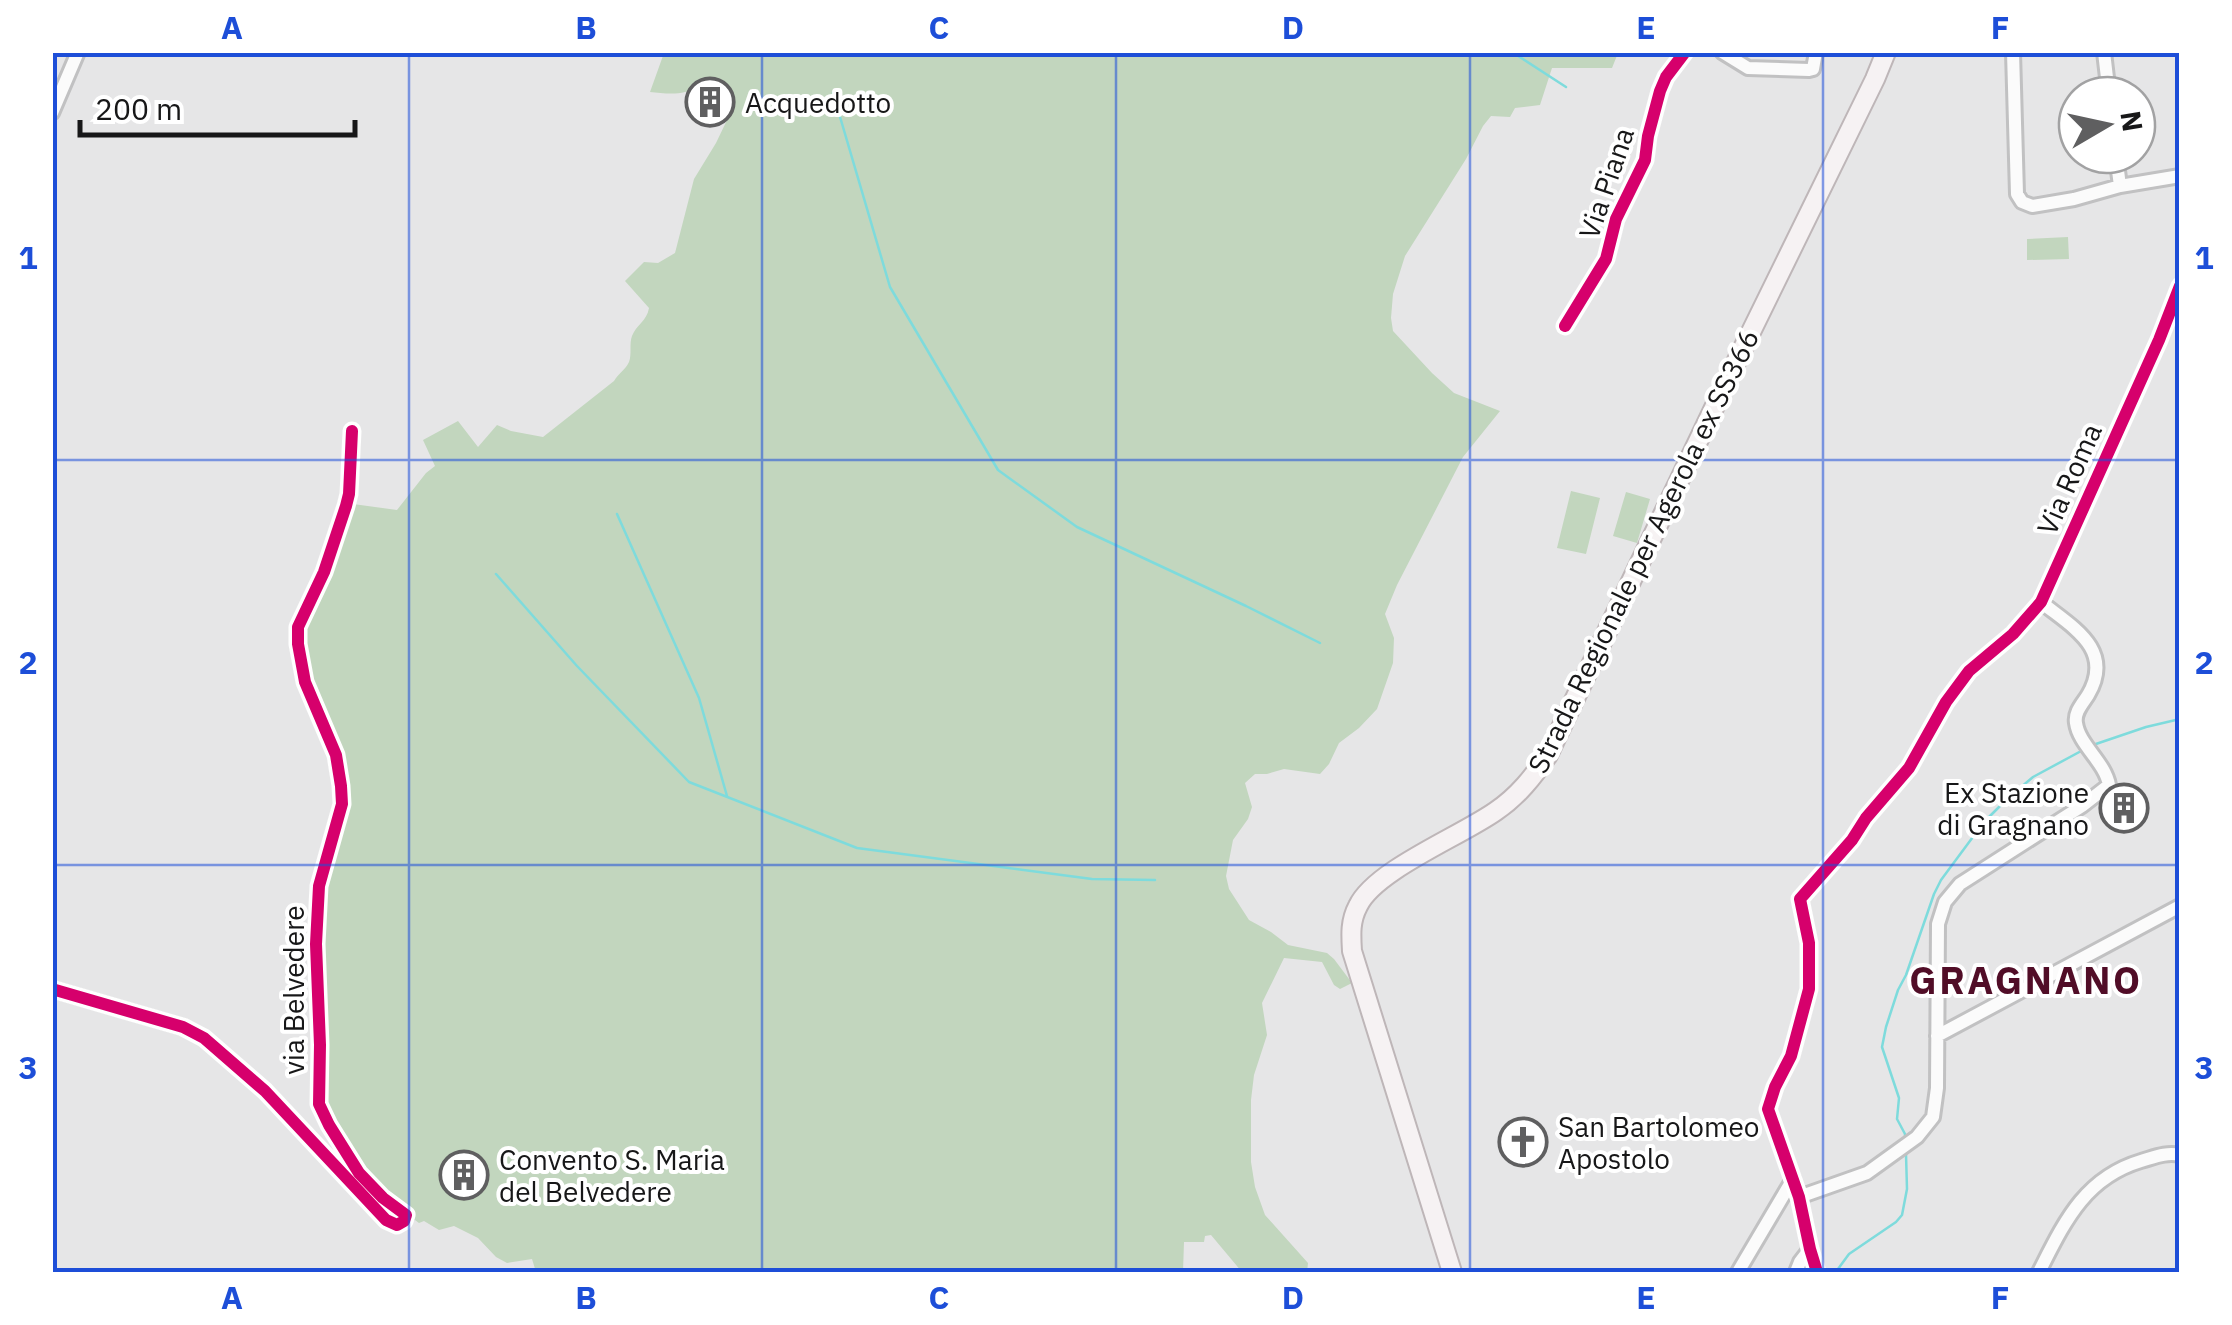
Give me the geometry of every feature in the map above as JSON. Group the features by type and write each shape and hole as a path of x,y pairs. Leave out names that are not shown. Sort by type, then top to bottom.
{"main road":[{"name":"Strada Regionale per Agerola ex SS366","path":"1452,1272 1352,951 1354,915 1368,891 1385,876 1470,828 1520,793 1548,755 1886,52"}],"street":[{"path":"52,112 78,52"},
{"name":"Via Piana","path":"1565,326 1606,259 1616,219 1646,160 1660,91 1685,52"},
{"path":"1722,52 1748,68 1809,70 1813,69 1816,52"},
{"path":"2013,52 2017,194 2022,202 2032,206 2180,176"},
{"path":"2119,175 2120,186"},
{"name":"Via Roma","path":"1793,1180 1768,1109 1791,1056 1809,990 1809,943 1800,899 1909,768 1946,702 1971,668 2014,634 2041,602 2180,286"},
{"name":"via Belvedere","path":"52,989 183,1027 204,1038 265,1091 386,1220 398,1225 404,1221 406,1215 359,1173 319,1104 318,886 342,804 336,755 305,682 298,627 324,572 346,506 352,430"},
{"path":"1799,1197 1867,1173 1917,1137 1933,1117 1937,1088 1938,924 1945,902 1960,884 2108,785 2076,726 2076,716 2096,678 2096,654 2089,642 2041,602"},
{"path":"1937,1036 2180,906"},
{"path":"2039,1272 2068,1216 2110,1174 2168,1153 2180,1155"},
{"path":"1793,1180 1818,1271"},
{"path":"1738,1272 1793,1180"},
{"path":"1796,1272 1810,1250"}],"green space":[{"path":"664,53 1618,53 1612,68 1552,68 1540,105 1515,108 1510,117 1491,116 1405,256 1393,294 1393,331 1454,393 1500,411 1463,457 1385,614 1394,638 1393,663 1377,709 1339,743 1320,774 1284,769 1255,774 1245,783 1252,807 1233,840 1226,876 1229,889 1249,920 1288,945 1327,953 1352,983 1340,989 1322,962 1284,958 1262,1003 1267,1035 1254,1075 1251,1100 1255,1187 1265,1215 1308,1263 1307,1272 1242,1272 1211,1235 1205,1236 1204,1242 1184,1242 1183,1272 536,1272 532,1259 507,1263 478,1238 454,1226 439,1230 415,1220 393,1228 349,1189 366,1173 327,1109 320,955 323,887 346,818 347,779 307,662 303,638 307,618 353,504 397,510 435,466 423,440 458,421 478,447 497,425 543,437 626,367 632,336 649,308 625,281 644,262 658,263 675,253 694,179 716,143 734,97 713,78 685,92 650,92"},
{"path":"2068,237 2069,259 2027,260 2027,239"},
{"path":"1571,491 1600,498 1586,554 1557,548"},
{"path":"1626,492 1650,499 1637,543 1613,536"}],"waterway":[{"path":"1512,52 1566,87"},
{"path":"833,93 890,287 998,470 1077,527 1320,643"},
{"path":"617,514 699,698 727,796"},
{"path":"496,574 577,666 689,782 857,848 1092,879 1155,880"},
{"path":"2090,746 2180,719"},
{"path":"1905,1141 1897,1119 1899,1098 1882,1047 1898,990 1934,894 1984,822 2007,799 2033,777 2083,750"},
{"path":"1838,1269 1849,1254 1902,1215 1907,1189 1906,1154"}],"cycle path":[{"path":"1565,326 1606,259 1616,219 1645,160 1660,91 1685,52"},
{"path":"1817,1272 1799,1197 1768,1109 1791,1056 1809,989 1809,943 1800,899 1909,768 1946,702 1969,671 2013,634 2041,602 2180,286"},
{"path":"52,989 183,1027 204,1038 265,1091 386,1220 397,1225 404,1221 406,1215 359,1173 319,1104 319,886 342,804 336,755 305,682 298,627 324,572 346,506 352,431"}],"place":[{"name":"Acquedotto","path":"710,102"},
{"name":"Ex Stazione di Gragnano","path":"2124,808"},
{"name":"San Bartolomeo Apostolo","path":"1523,1142"},
{"name":"Convento S. Maria del Belvedere","path":"464,1175"}],"district":[{"name":"GRAGNANO","path":"2026,979"}]}
